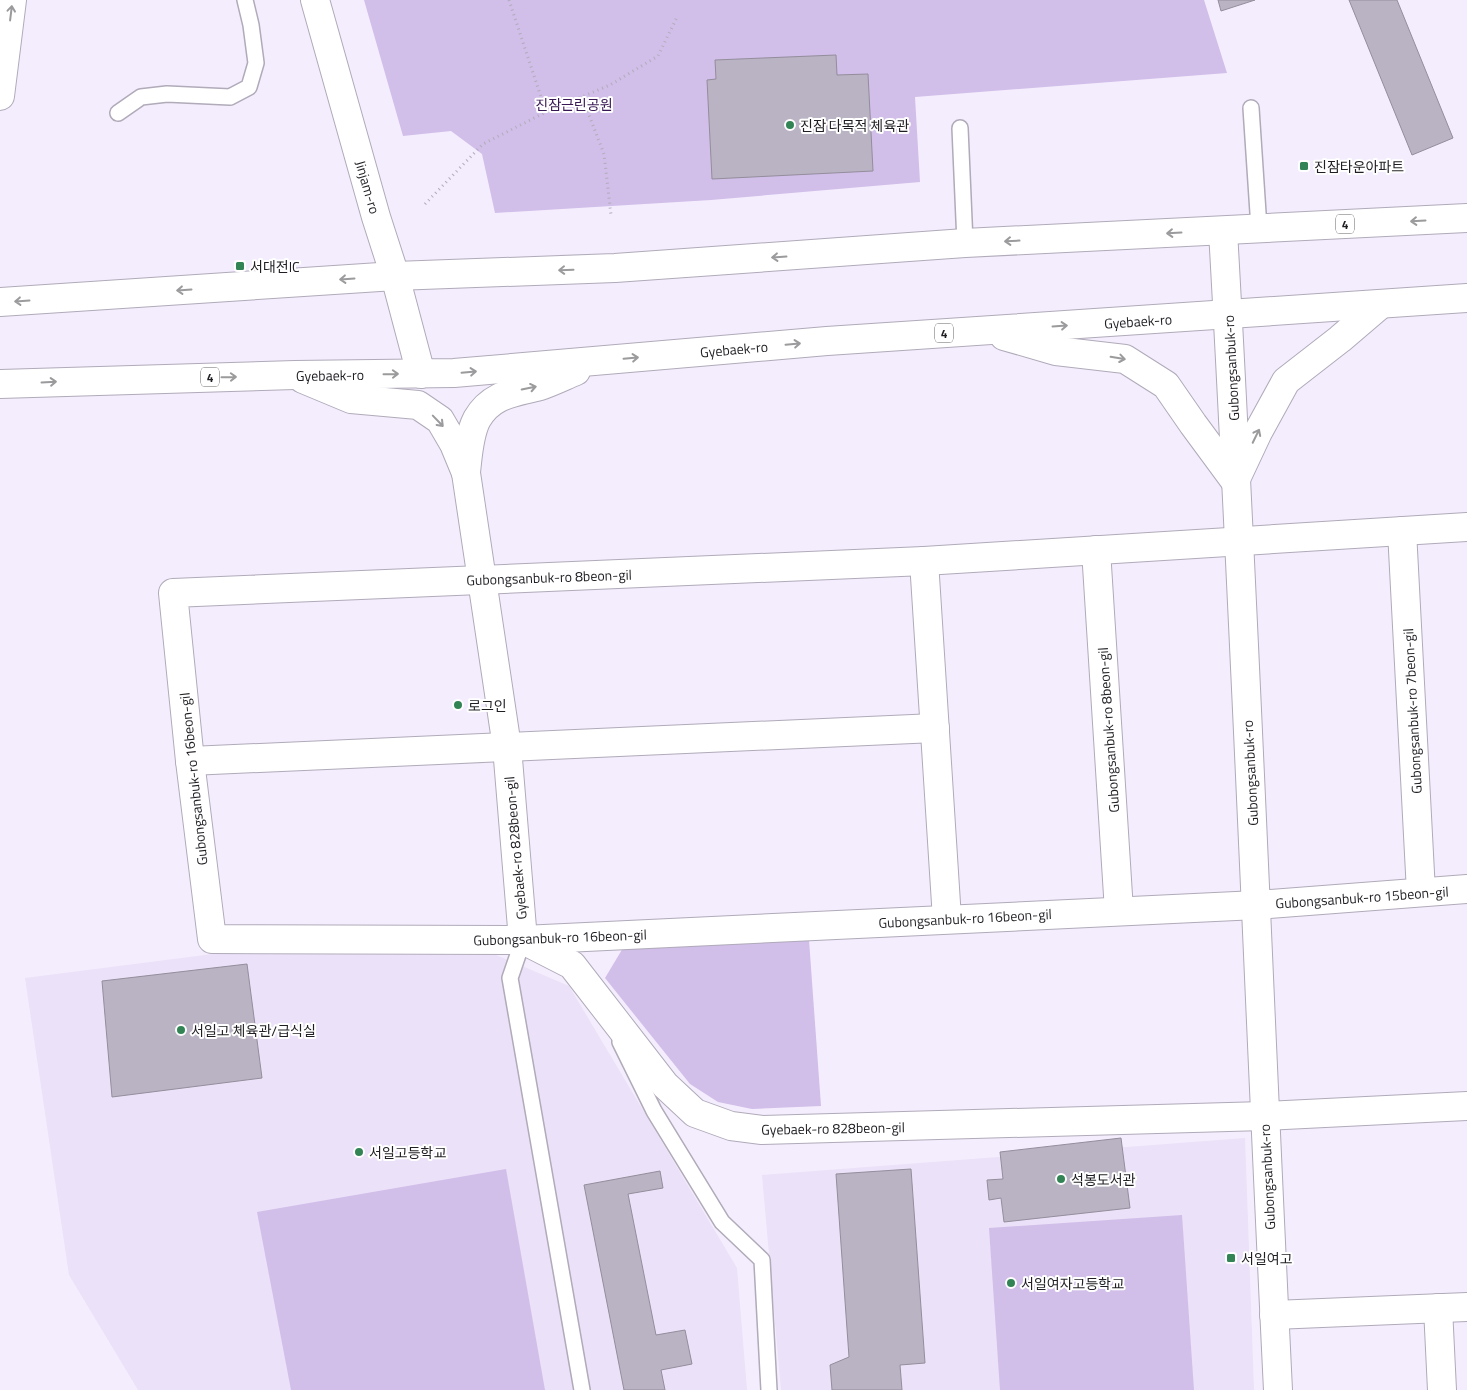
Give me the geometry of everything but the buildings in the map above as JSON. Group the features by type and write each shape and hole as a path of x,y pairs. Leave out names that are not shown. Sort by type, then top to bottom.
{"main road":[{"path":"0,96 12,0"},
{"name":"Jinjam-ro","path":"315,0 376,217 395,276 421,374"},
{"name":"4","path":"0,302 395,276 615,268 965,243 1467,218"},
{"name":"Gubongsanbuk-ro","path":"1223,230 1257,905 1264,1116 1278,1390"},
{"name":"Gyebaek-ro","path":"0,384 295,375 454,373 818,342 1467,298"},
{"path":"986,330 1056,351 1125,359 1166,384 1193,424 1236,480 1258,432 1286,380 1340,339 1381,304"},
{"path":"466,473 470,441 477,419 492,401 513,391 540,386 604,360"},
{"path":"295,375 351,400 418,405 440,420 454,444 466,473"},
{"name":"Gyebaek-ro 828beon-gil","path":"466,473 507,747 523,940 572,965 665,1084 695,1113 731,1126 762,1130 1264,1116 1467,1106"},
{"path":"1239,541 1467,527"},
{"name":"Gubongsanbuk-ro 7beon-gil","path":"1402,531 1421,892"},
{"name":"Gubongsanbuk-ro 8beon-gil","path":"173,593 924,561 1239,541"},
{"name":"Gubongsanbuk-ro 8beon-gil","path":"1096,550 1119,910"},
{"path":"924,561 947,920"},
{"name":"Gubongsanbuk-ro 16beon-gil","path":"173,593 190,761 212,939 523,940 1119,910 1257,905"},
{"path":"190,761 934,728"},
{"name":"Gubongsanbuk-ro 15beon-gil","path":"1257,905 1467,889"},
{"path":"1274,1315 1467,1307"},
{"path":"1438,1308 1442,1390"}],"lane":[{"path":"118,113 141,97 167,94 230,97 249,87 256,63 251,25 245,0"},
{"path":"1251,108 1259,228"},
{"path":"960,128 965,243"},
{"path":"523,940 510,978 582,1390"},
{"path":"599,1001 654,1111 722,1222 762,1260 768,1390"}],"path":[{"path":"509,0 546,112"},
{"path":"425,204 483,144 546,112 610,85 658,56 678,17"},
{"path":"582,97 604,154 611,215"}],"shaded area":[{"name":"서일고등학교","path":"213,954 496,955 569,986 737,1268 747,1390 138,1390 69,1275 25,978"},
{"name":"서일여자고등학교","path":"1245,1138 1254,1390 781,1390 762,1175"}],"green space":[{"name":"진잠근린공원","path":"364,0 1204,0 1227,73 915,97 920,182 711,200 495,213 482,154 451,131 403,136"},
{"path":"809,940 821,1106 752,1109 718,1102 690,1084 605,978 623,948"},
{"path":"506,1169 545,1390 291,1390 257,1212"},
{"path":"1182,1215 1194,1390 1000,1390 989,1228"}],"place":[{"name":"진잠 다목적 체육관","path":"790,125"},
{"name":"진잠타운아파트","path":"1304,166"},
{"name":"서대전IC","path":"240,266"},
{"name":"로그인","path":"458,705"},
{"name":"서일고 체육관/급식실","path":"181,1030"},
{"name":"서일고등학교","path":"359,1152"},
{"name":"석봉도서관","path":"1061,1179"},
{"name":"서일여고","path":"1231,1258"},
{"name":"서일여자고등학교","path":"1011,1283"}]}
